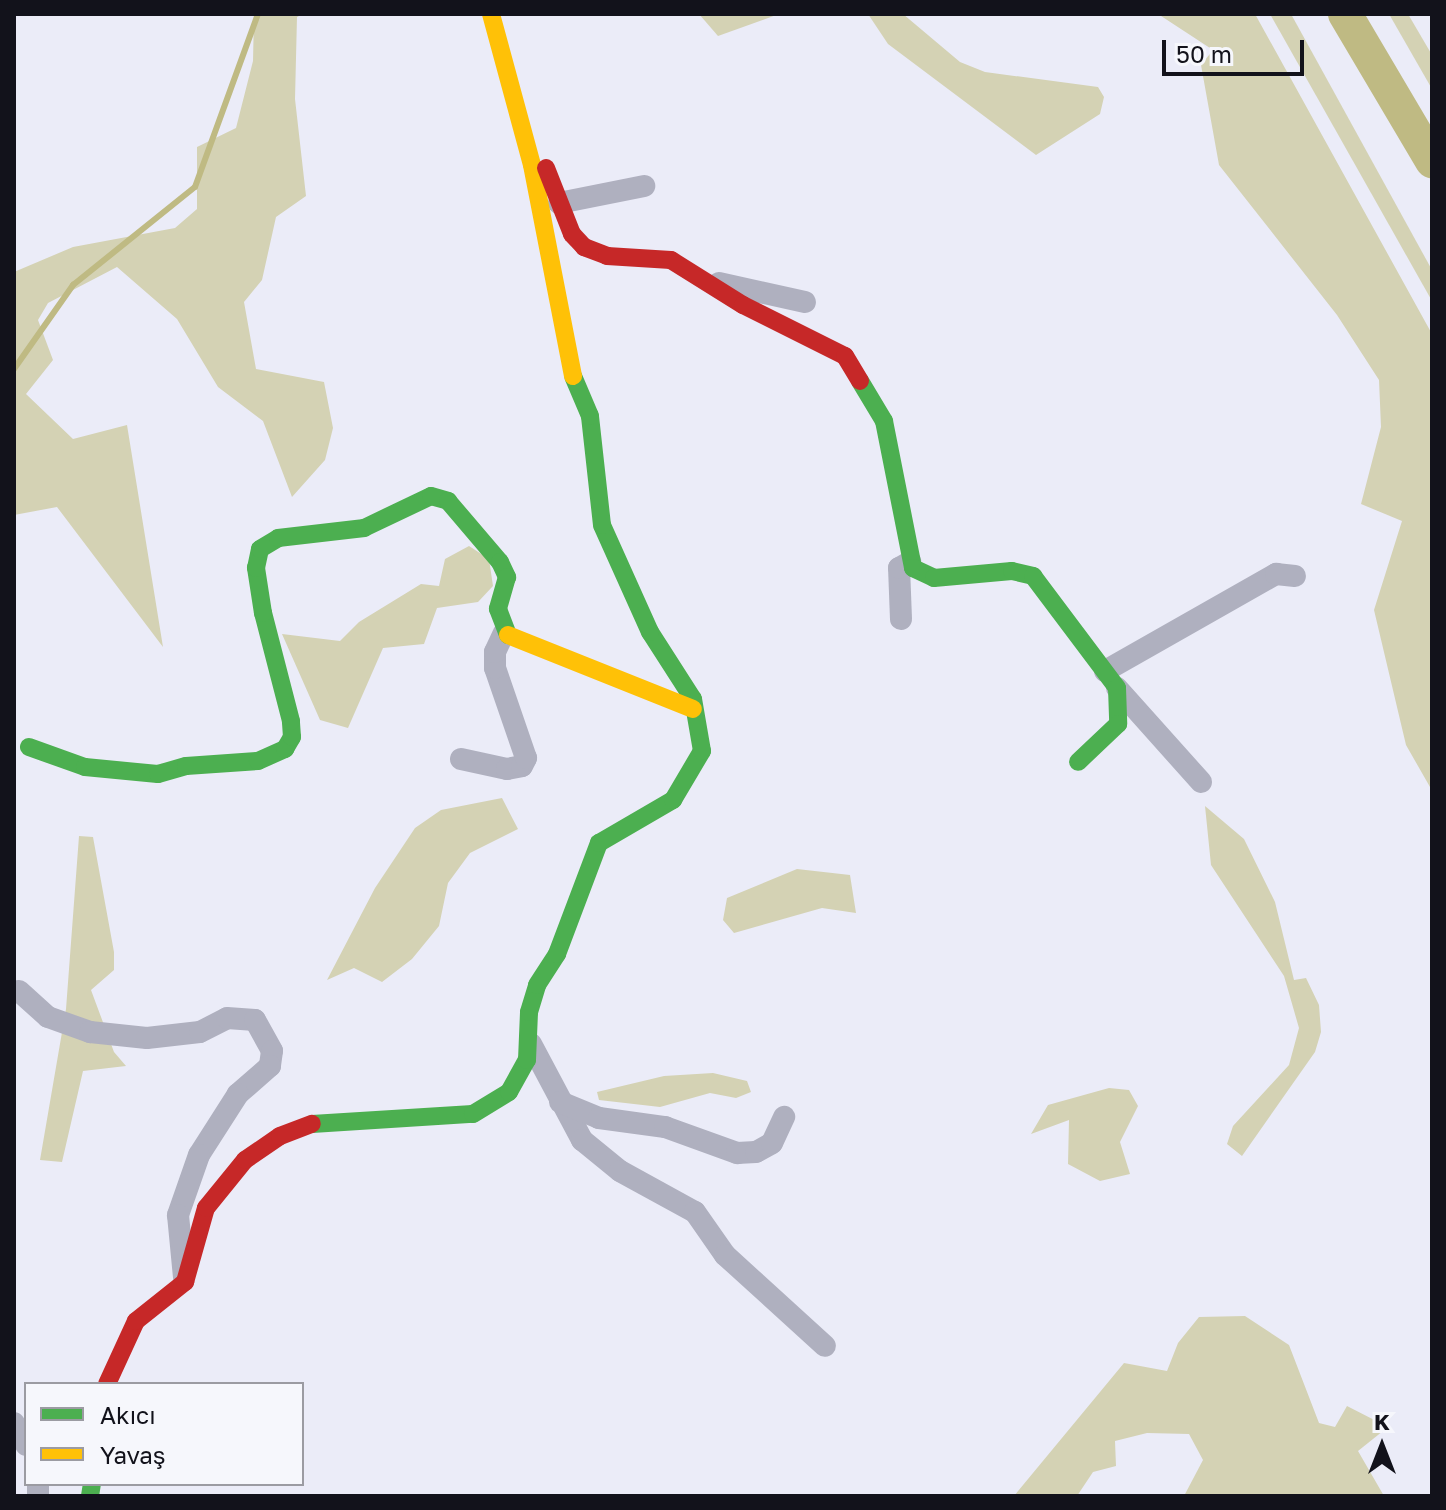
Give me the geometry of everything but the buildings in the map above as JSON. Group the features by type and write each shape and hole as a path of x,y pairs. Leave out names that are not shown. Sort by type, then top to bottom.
{"street":[{"path":"491,14 532,165 558,316 572,373 590,416 602,525 650,632 688,690 702,737 698,765 673,800 599,843 557,954 537,985 529,1012 531,1044 582,1140 620,1171 695,1212 725,1255 825,1346"},
{"path":"506,69 572,234 584,247 607,256 671,260 702,280 845,356 884,421 913,568 934,578 1012,571 1033,576 1111,680 1201,782"},
{"path":"559,203 644,186"},
{"path":"702,280 805,302"},
{"path":"29,747 85,767 158,774 186,766 258,761 285,749 292,737 291,721 263,613 256,568 260,549 278,538 364,528 431,496 448,501 500,562 507,577 498,609 504,633 495,652 495,668 526,758 522,766 507,769 461,759"},
{"path":"901,619 899,568 910,562"},
{"path":"1111,680 1276,574 1295,576"},
{"path":"504,633 693,709"},
{"path":"1078,762 1118,724 1111,680"},
{"path":"19,991 48,1017 90,1032 147,1038 200,1032 227,1018 255,1020 272,1051 270,1066 238,1094 199,1155 178,1215 185,1282"},
{"path":"108,1382 136,1321 185,1282 206,1208 223,1181 280,1136 333,1120 433,1120 473,1114 509,1092 531,1044"},
{"path":"560,1102 599,1118 665,1127 737,1153 756,1152 772,1143 784,1117"}],"shaded area":[{"path":"254,14 303,14 297,17 295,99 306,196 276,217 262,280 244,302 256,369 324,382 333,428 325,460 292,497 263,421 218,387 177,319 117,267 48,303 38,320 53,360 26,394 73,439 127,425 163,647 57,507 14,515 14,272 73,247 175,228 197,209 197,147 236,128 253,61"},
{"path":"699,14 779,14 718,36"},
{"path":"868,14 903,14 960,62 985,72 1098,87 1104,97 1100,114 1036,155 888,44"},
{"path":"1158,14 1255,14 1432,334 1430,787 1406,745 1374,610 1402,521 1361,504 1381,427 1379,380 1337,315 1219,165 1201,65 1213,50"},
{"path":"1270,14 1291,14 1432,270 1432,301"},
{"path":"1389,14 1408,14 1432,55 1432,89"},
{"path":"469,546 489,559 493,586 478,602 437,608 424,644 383,648 348,728 320,720 282,634 340,641 359,622 421,584 439,586 445,559"},
{"path":"502,798 518,829 470,853 448,883 439,926 412,959 382,982 354,968 327,980 375,888 415,828 441,810"},
{"path":"1205,806 1244,839 1275,902 1294,980 1306,978 1319,1005 1321,1032 1315,1052 1242,1156 1227,1144 1233,1126 1289,1065 1299,1028 1284,976 1211,865"},
{"path":"79,836 93,837 114,952 114,970 91,990 114,1052 126,1066 83,1071 62,1162 40,1160 66,1009"},
{"path":"797,869 850,875 856,913 822,908 734,933 723,920 727,898"},
{"path":"713,1073 747,1081 751,1092 736,1098 710,1093 660,1107 599,1100 597,1092 664,1076"},
{"path":"1109,1088 1129,1090 1138,1106 1120,1142 1130,1174 1100,1181 1068,1164 1069,1120 1031,1134 1048,1105"},
{"path":"1245,1316 1289,1345 1319,1423 1335,1427 1347,1406 1388,1427 1358,1451 1384,1496 1184,1496 1203,1460 1189,1434 1147,1433 1115,1441 1116,1466 1093,1472 1077,1496 1014,1496 1124,1363 1167,1371 1178,1343 1199,1317"}],"waterway":[{"path":"14,369 73,285 195,187 258,14"},
{"path":"1345,14 1432,161"}],"traffic: fast":[{"path":"312,1124 473,1114 509,1092 527,1060 529,1012 537,985 557,954 599,843 673,800 702,751 693,699 650,632 602,525 590,416 573,376"},
{"path":"860,381 884,421 913,568 934,578 1012,571 1033,576 1117,688 1118,724 1078,762"},
{"path":"29,747 85,767 158,774 186,766 258,761 285,749 292,737 291,721 263,613 256,568 260,549 278,538 364,528 431,496 448,501 500,562 507,577 498,609 508,635"},
{"path":"90,1496 92,1486"}],"traffic: slow":[{"path":"491,14 532,165 573,376"},
{"path":"508,635 693,709"}],"traffic: jam":[{"path":"546,168 572,234 584,247 607,256 671,260 743,305 845,356 860,381"},
{"path":"108,1382 136,1321 185,1282 206,1208 245,1160 280,1136 312,1124"}]}
